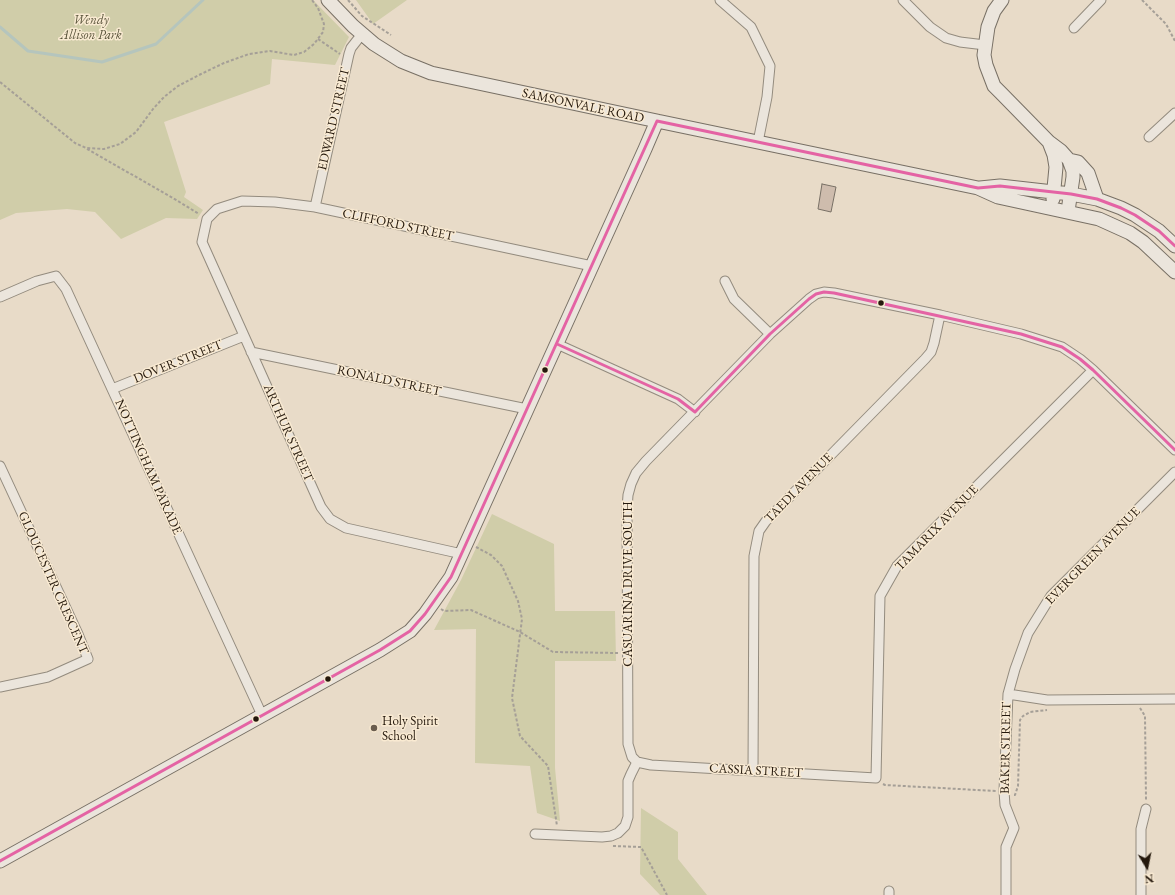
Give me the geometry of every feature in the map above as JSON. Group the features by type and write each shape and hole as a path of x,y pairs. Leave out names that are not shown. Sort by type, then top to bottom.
{"street":[{"name":"SAMSONVALE ROAD","path":"328,0 362,34 388,54 416,68 431,73 978,188 998,197 1068,211 1099,219 1130,233 1143,242 1175,272"},
{"path":"720,0 751,27 770,66 767,97 758,142"},
{"path":"903,0 930,27 946,38 960,42 985,45"},
{"path":"1002,0 994,11 988,27 984,55 986,65 994,86 1049,142 1061,151 1069,160 1073,170 1068,211"},
{"path":"1074,28 1101,0"},
{"name":"EDWARD STREET","path":"314,207 349,54 351,48 362,34"},
{"path":"1149,137 1175,113"},
{"path":"0,861 380,650 410,630 433,604 451,577 657,121"},
{"path":"1049,142 1054,155 1056,167 1051,208"},
{"path":"1069,160 1078,162 1088,173 1097,199"},
{"name":"SAMSONVALE ROAD","path":"978,188 1000,186 1071,194 1097,199 1121,208 1139,218 1159,231 1175,246"},
{"name":"CLIFFORD STREET","path":"207,219 217,209 242,202 275,202 314,207 592,266"},
{"name":"ARTHUR STREET","path":"207,219 202,242 320,507 330,520 346,528 465,548"},
{"name":"NOTTINGHAM PARADE","path":"0,297 37,281 56,276 66,289 262,715"},
{"path":"725,281 734,299 770,334"},
{"name":"CASUARINA DRIVE SOUTH","path":"637,762 632,757 628,744 626,509 630,489 636,473 770,334 808,299 816,294 824,292 834,293 940,315 1021,334 1062,347 1093,370 1175,450"},
{"name":"TAEDI AVENUE","path":"753,771 754,556 759,530 766,521 931,352 940,315"},
{"name":"DOVER STREET","path":"112,389 244,336"},
{"path":"557,344 678,399 695,412"},
{"name":"RONALD STREET","path":"251,352 528,409"},
{"name":"TAMARIX AVENUE","path":"876,778 880,596 897,566 1093,370"},
{"name":"GLOUCESTER CRESCENT","path":"0,466 78,634 88,659 48,677 0,687"},
{"name":"EVERGREEN AVENUE","path":"1008,694 1028,633 1051,596 1175,472"},
{"name":"BAKER STREET","path":"1006,895 1006,847 1014,828 1005,805 1004,791 1008,694 1047,700 1175,699"},
{"path":"535,834 602,837 612,836 618,833 625,826 628,817 628,782 637,762"},
{"name":"CASSIA STREET","path":"637,762 651,765 876,778"},
{"path":"1140,895 1141,835 1146,809"}],"path":[{"path":"86,148 104,149 120,144 136,132 152,109 178,86 224,63 249,54 270,51 294,55 304,52 323,32 324,24 318,8 312,0"},
{"path":"348,0 362,16 391,35"},
{"path":"1142,0 1166,24 1175,41"},
{"path":"318,39 342,55"},
{"path":"0,82 75,144 86,148 174,198 207,219"},
{"path":"465,548 491,555 502,566 511,583 519,607 522,619 512,698 520,736 548,766 558,834"},
{"path":"433,604 444,611 471,610 520,632 553,652 628,654"},
{"path":"1140,699 1140,709 1145,716 1146,809"},
{"path":"1140,709 1147,709"},
{"path":"876,778 885,785 1004,791 1015,795 1018,786 1020,720 1023,716 1030,712 1054,710"},
{"path":"612,846 641,847 668,895"}],"green space":[{"name":"Wendy Allison Park","path":"0,0 313,0 349,37 335,65 272,59 270,84 164,122 186,192 184,197 203,210 197,219 166,218 121,239 95,212 67,209 16,213 0,220"},
{"path":"356,0 407,0 373,24"},
{"path":"492,514 554,544 555,611 615,611 616,661 555,661 555,768 560,821 537,813 530,766 475,763 476,629 434,630 461,580"},
{"path":"641,808 678,832 678,859 707,895 660,895 640,874"}],"building":[{"path":"822,184 836,187 831,212 818,209"}],"waterway":[{"path":"0,27 28,51 102,62 156,44 203,0"}],"transit line":[{"path":"0,861 380,650 410,631 425,614 451,577 657,121 978,188 1000,186 1071,194 1097,199 1135,215 1159,231 1175,246"},
{"path":"557,344 678,399 695,412 770,334 809,299 816,294 824,292 834,293 1021,334 1062,347 1093,370 1175,450"}],"place":[{"name":"Holy Spirit School","path":"374,728"}]}
